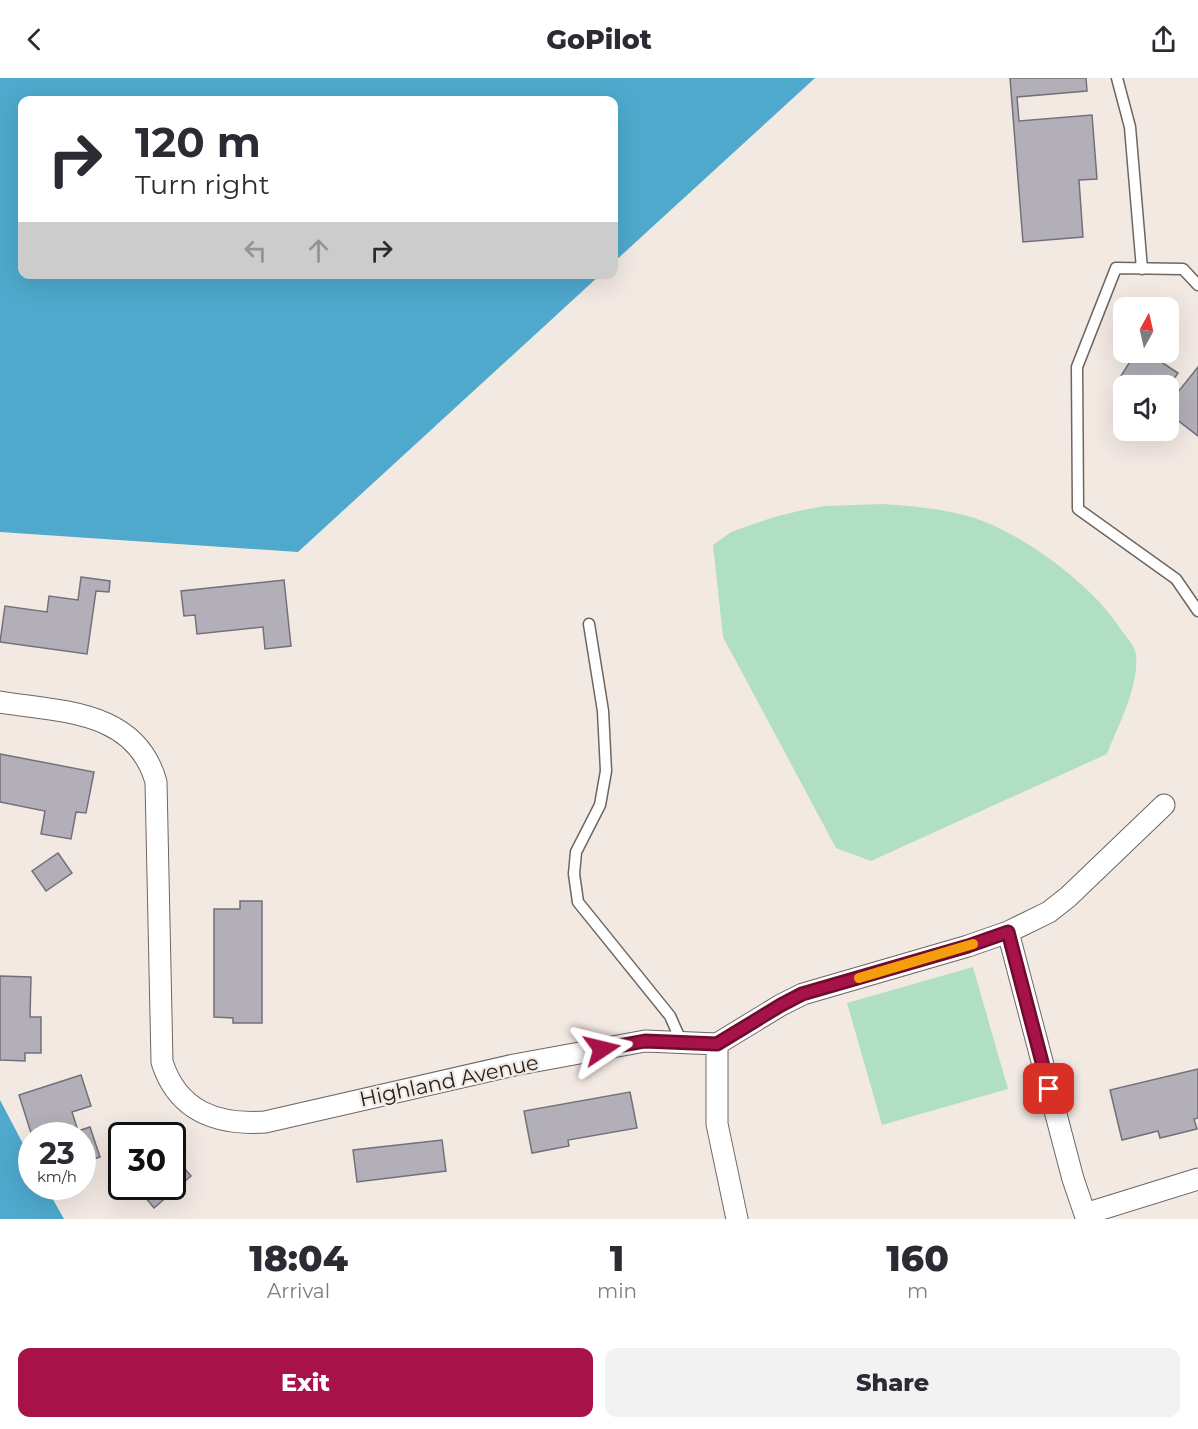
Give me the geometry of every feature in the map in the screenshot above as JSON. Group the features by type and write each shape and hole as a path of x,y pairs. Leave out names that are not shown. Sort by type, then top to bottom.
{"street":[{"name":"Highland Avenue","path":"0,702 93,717 112,725 129,736 143,752 153,770 158,816 162,1062 174,1088 188,1103 209,1116 235,1123 265,1122 525,1063 645,1041 717,1044"},
{"path":"737,1219 717,1125 717,1044 802,994 968,946 1008,932 1049,912 1068,897 1164,805"},
{"path":"1008,932 1073,1179 1087,1217 1198,1179"}],"lane":[{"path":"1117,78 1130,127 1142,269"},
{"path":"1198,285 1183,269 1116,268 1077,367 1078,509 1176,579 1198,611"},
{"path":"589,624 603,711 606,771 600,805 576,852 574,874 578,902 670,1016 682,1043"}],"green space":[{"path":"882,504 934,509 964,515 984,521 1027,543 1069,574 1104,607 1133,647 1136,654 1136,667 1127,705 1107,754 871,861 836,848 723,637 713,545 731,532 774,517 825,506"},
{"path":"973,967 1008,1089 882,1125 847,1003"}],"water":[{"path":"0,78 815,78 618,258 618,96 18,96 18,279 596,279 298,552 0,532"},
{"path":"0,1100 18,1134 18,1200 53,1200 64,1219 0,1219"}],"building":[{"path":"1010,78 1086,78 1087,91 1017,97 1019,121 1092,115 1097,179 1079,180 1083,237 1023,242"},
{"path":"1129,363 1163,363 1178,373 1177,375 1122,375"},
{"path":"1198,367 1198,436 1179,421 1179,391"},
{"path":"81,577 110,581 109,592 96,591 87,654 0,642 5,606 47,612 49,596 78,600"},
{"path":"284,580 291,646 265,649 263,627 197,634 195,615 184,616 181,591"},
{"path":"0,754 94,772 86,813 76,812 71,839 41,834 45,811 0,802"},
{"path":"58,853 72,873 46,891 32,871"},
{"path":"240,901 262,901 262,1023 233,1023 233,1018 214,1017 214,909 240,909"},
{"path":"0,976 31,977 30,1017 41,1017 41,1053 25,1053 25,1061 0,1060"},
{"path":"1198,1069 1198,1118 1194,1119 1197,1129 1160,1138 1158,1131 1122,1140 1110,1090"},
{"path":"81,1075 91,1106 72,1112 75,1122 28,1122 19,1095"},
{"path":"630,1092 637,1128 568,1140 569,1146 532,1153 524,1111"},
{"path":"442,1140 446,1171 357,1182 353,1150"},
{"path":"96,1145 100,1157 96,1158"},
{"path":"186,1170 191,1176 186,1180"},
{"path":"147,1200 163,1200 154,1208"}],"slow traffic":[{"path":"859,978 973,944"}],"route":[{"path":"602,1049 645,1041 717,1044 802,994 968,946 1008,932 1049,1089"}]}
